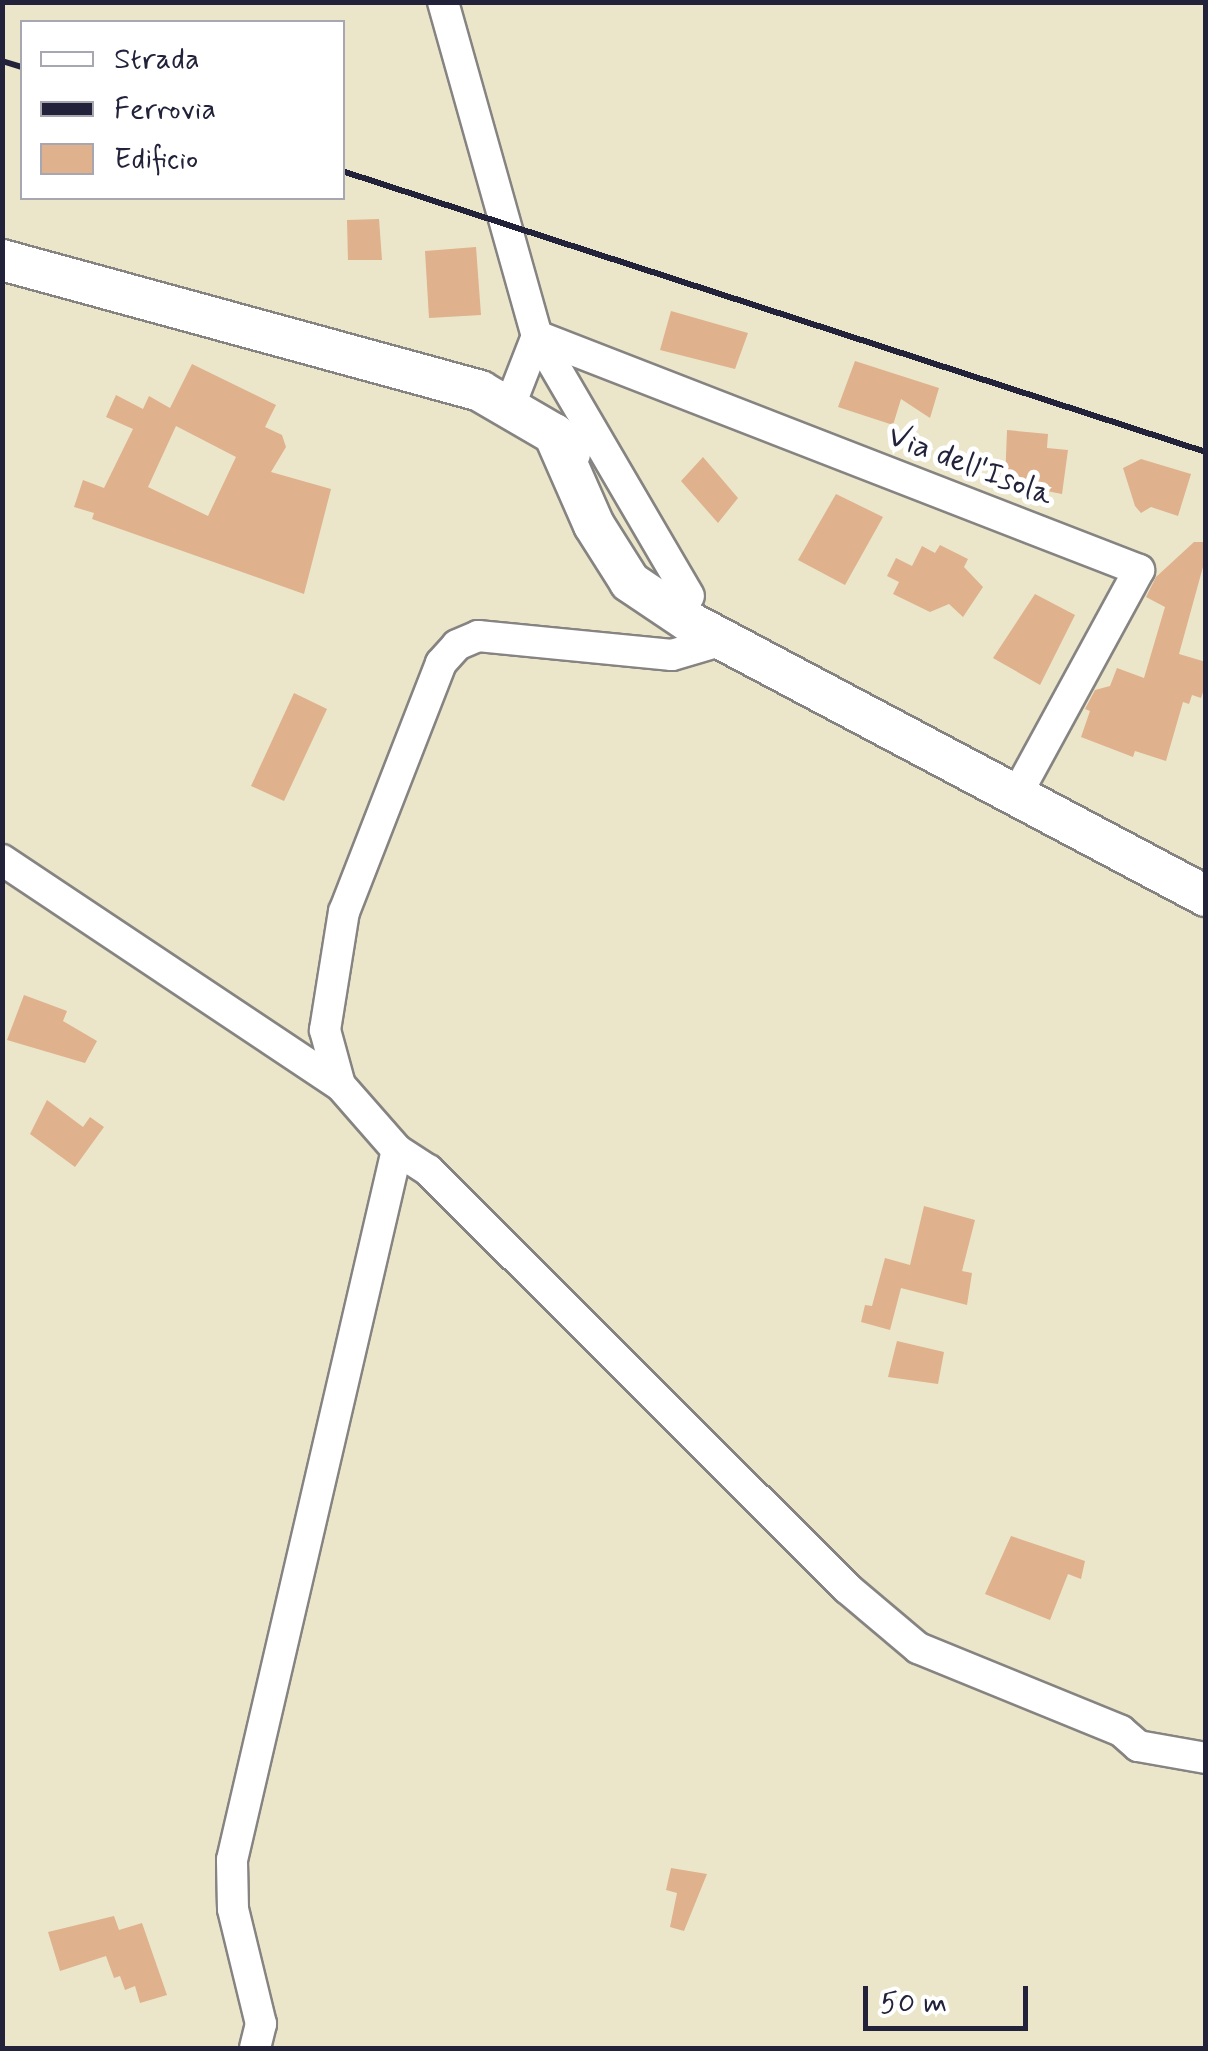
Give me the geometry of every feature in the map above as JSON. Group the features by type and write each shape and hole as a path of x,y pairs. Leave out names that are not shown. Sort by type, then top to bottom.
{"main road":[{"path":"2,260 480,391 554,434 594,482 640,566 701,620 1016,796 1206,896"}],"street":[{"path":"340,1084 325,1030 344,912 441,663 478,636 672,654 701,620 537,336 442,2"},
{"path":"509,408 537,336"},
{"name":"Via dell'Isola","path":"537,336 1139,570 1016,796"},
{"path":"2,860 340,1084 396,1150 428,1170 848,1589 918,1648 1121,1731 1138,1746 1206,1758"},
{"path":"255,2048 261,2024 234,1909 232,1860 396,1150"}],"building":[{"path":"379,219 382,260 348,260 347,220"},
{"path":"476,247 481,315 429,318 425,251"},
{"path":"671,311 748,333 735,369 660,350"},
{"path":"855,361 939,388 930,418 901,399 893,425 838,407"},
{"path":"192,364 276,405 265,427 282,435 286,447 271,472 331,489 304,594 92,519 94,513 74,507 83,480 104,488 133,429 106,417 116,395 143,409 149,396 170,408","holes":["176,426 236,457 208,516 148,487"]},
{"path":"1007,430 1048,434 1047,448 1068,450 1062,494 1005,483"},
{"path":"703,457 738,498 718,523 681,481"},
{"path":"1141,459 1191,474 1178,516 1151,507 1141,513 1135,506 1123,468"},
{"path":"836,494 883,517 845,585 798,560"},
{"path":"1194,542 1206,542 1206,556 1179,654 1206,662 1206,683 1201,698 1192,695 1189,704 1183,702 1166,761 1135,751 1133,757 1081,737 1090,711 1085,709 1095,690 1110,686 1117,668 1144,678 1165,607 1146,597 1156,577"},
{"path":"940,545 968,559 964,567 983,587 963,617 949,604 930,612 893,594 899,582 887,576 896,558 912,566 922,546 935,553"},
{"path":"1035,594 1075,615 1040,685 993,658"},
{"path":"294,693 327,709 284,801 251,786"},
{"path":"24,995 67,1011 63,1021 97,1041 85,1063 7,1040"},
{"path":"47,1100 83,1127 90,1117 104,1127 75,1167 30,1134"},
{"path":"924,1206 975,1220 962,1271 972,1273 967,1305 901,1288 890,1330 861,1322 865,1305 872,1306 885,1258 910,1265"},
{"path":"897,1341 944,1352 938,1384 888,1377"},
{"path":"1011,1536 1085,1561 1081,1579 1068,1574 1050,1620 985,1594"},
{"path":"671,1868 707,1874 684,1931 670,1927 677,1893 666,1890"},
{"path":"114,1916 119,1930 142,1923 167,1995 140,2003 135,1986 125,1990 120,1976 114,1978 106,1956 60,1971 48,1932"}],"railway":[{"path":"2,61 20,66"},
{"path":"345,172 1206,452"}]}
